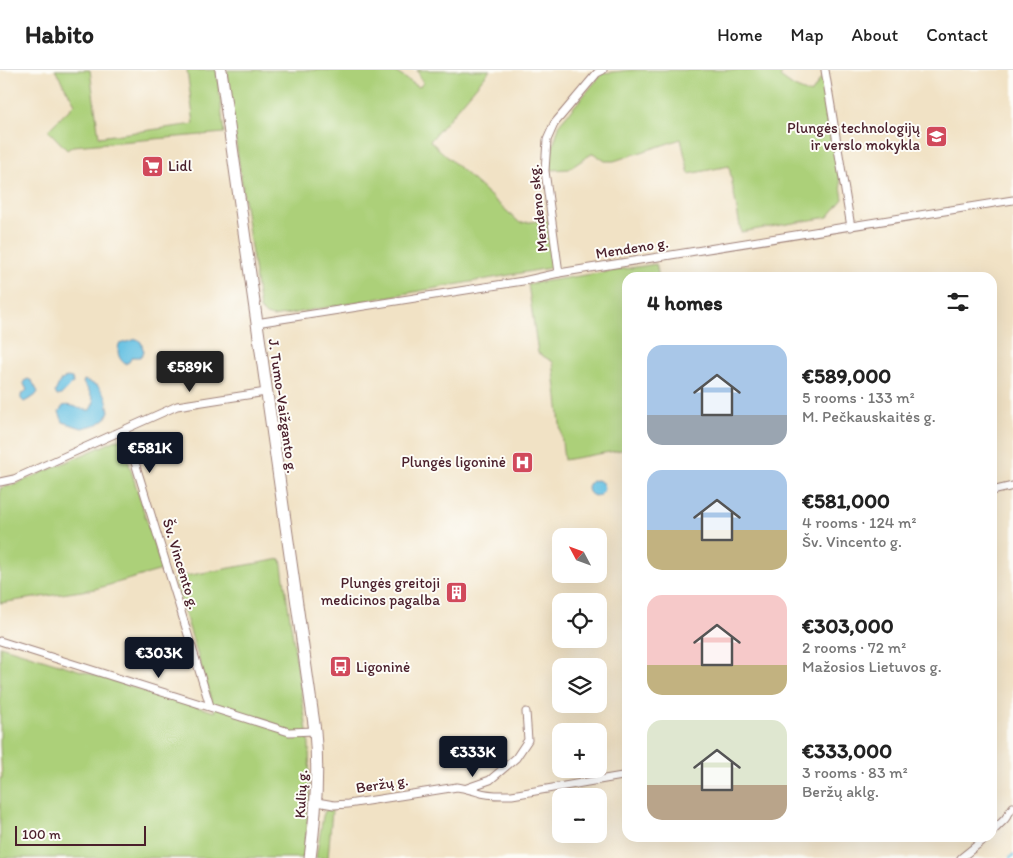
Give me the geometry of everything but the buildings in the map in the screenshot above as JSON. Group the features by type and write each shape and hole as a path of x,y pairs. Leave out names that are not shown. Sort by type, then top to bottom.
{"main road":[{"name":"J. Tumo-Vaižganto g.","path":"221,70 315,731"},
{"name":"J. Tumo-Vaižganto g.","path":"223,84 225,70"},
{"name":"Kulių g.","path":"310,858 317,802 318,774 315,731"}],"street":[{"name":"Mendeno skg.","path":"559,273 545,171 547,140 554,124 597,73 603,70"},
{"path":"825,70 851,227"},
{"name":"Mendeno g.","path":"256,323 1013,200"},
{"path":"0,482 14,479 177,406 266,392"},
{"name":"Šv. Vincento g.","path":"126,430 210,706"},
{"path":"997,490 1013,486"},
{"path":"0,641 289,732 315,731"},
{"path":"467,788 490,780 516,758 528,740 526,712"},
{"name":"Beržų g.","path":"317,802 348,804 457,787 495,796 512,795 622,776"},
{"path":"997,827 1013,807"},
{"path":"961,858 981,842"}],"green space":[{"path":"55,70 90,70 99,137 194,124 187,70 217,70 224,133 73,146 67,150 48,130 75,104"},
{"path":"228,70 392,70 419,87 423,83 417,70 490,70 430,141 520,223 549,220 555,267 273,317 266,315 260,309 227,81"},
{"path":"631,70 784,70 780,77 794,87 811,94 821,78 824,80 843,199 828,217 741,232 729,166 689,174 681,139 614,161 605,161 593,153 569,169 550,170 549,160 560,123 603,73"},
{"path":"656,264 658,272 622,272 622,450 564,460 553,362 538,353 528,284"},
{"path":"121,438 162,570 95,589 0,603 0,488 14,485"},
{"path":"281,559 309,744 310,797 304,858 0,858 0,778 2,778 0,646 215,712 174,578"},
{"path":"332,810 328,858 316,858 323,816 325,811"}],"water":[{"path":"137,339 141,342 144,352 140,357 132,357 125,364 119,355 119,344"},
{"path":"67,377 72,378 73,383 61,395 57,396 55,392 60,381"},
{"path":"28,379 32,381 38,392 35,396 24,402 21,399 21,395 27,390 24,381"},
{"path":"84,380 98,386 106,396 109,411 106,418 98,424 82,428 63,422 59,412 63,406 67,405 90,410 94,402 83,383"},
{"path":"593,480 599,480 604,485 602,494 593,496 588,491 588,485"}],"waterway":[{"path":"1010,858 1013,855"}],"place":[{"name":"Plungės technologijų ir verslo mokykla","path":"936,137"},
{"name":"Lidl","path":"152,166"},
{"name":"Plungės ligoninė","path":"522,462"},
{"name":"Plungės greitoji medicinos pagalba","path":"456,592"},
{"name":"Ligoninė","path":"340,667"}]}
